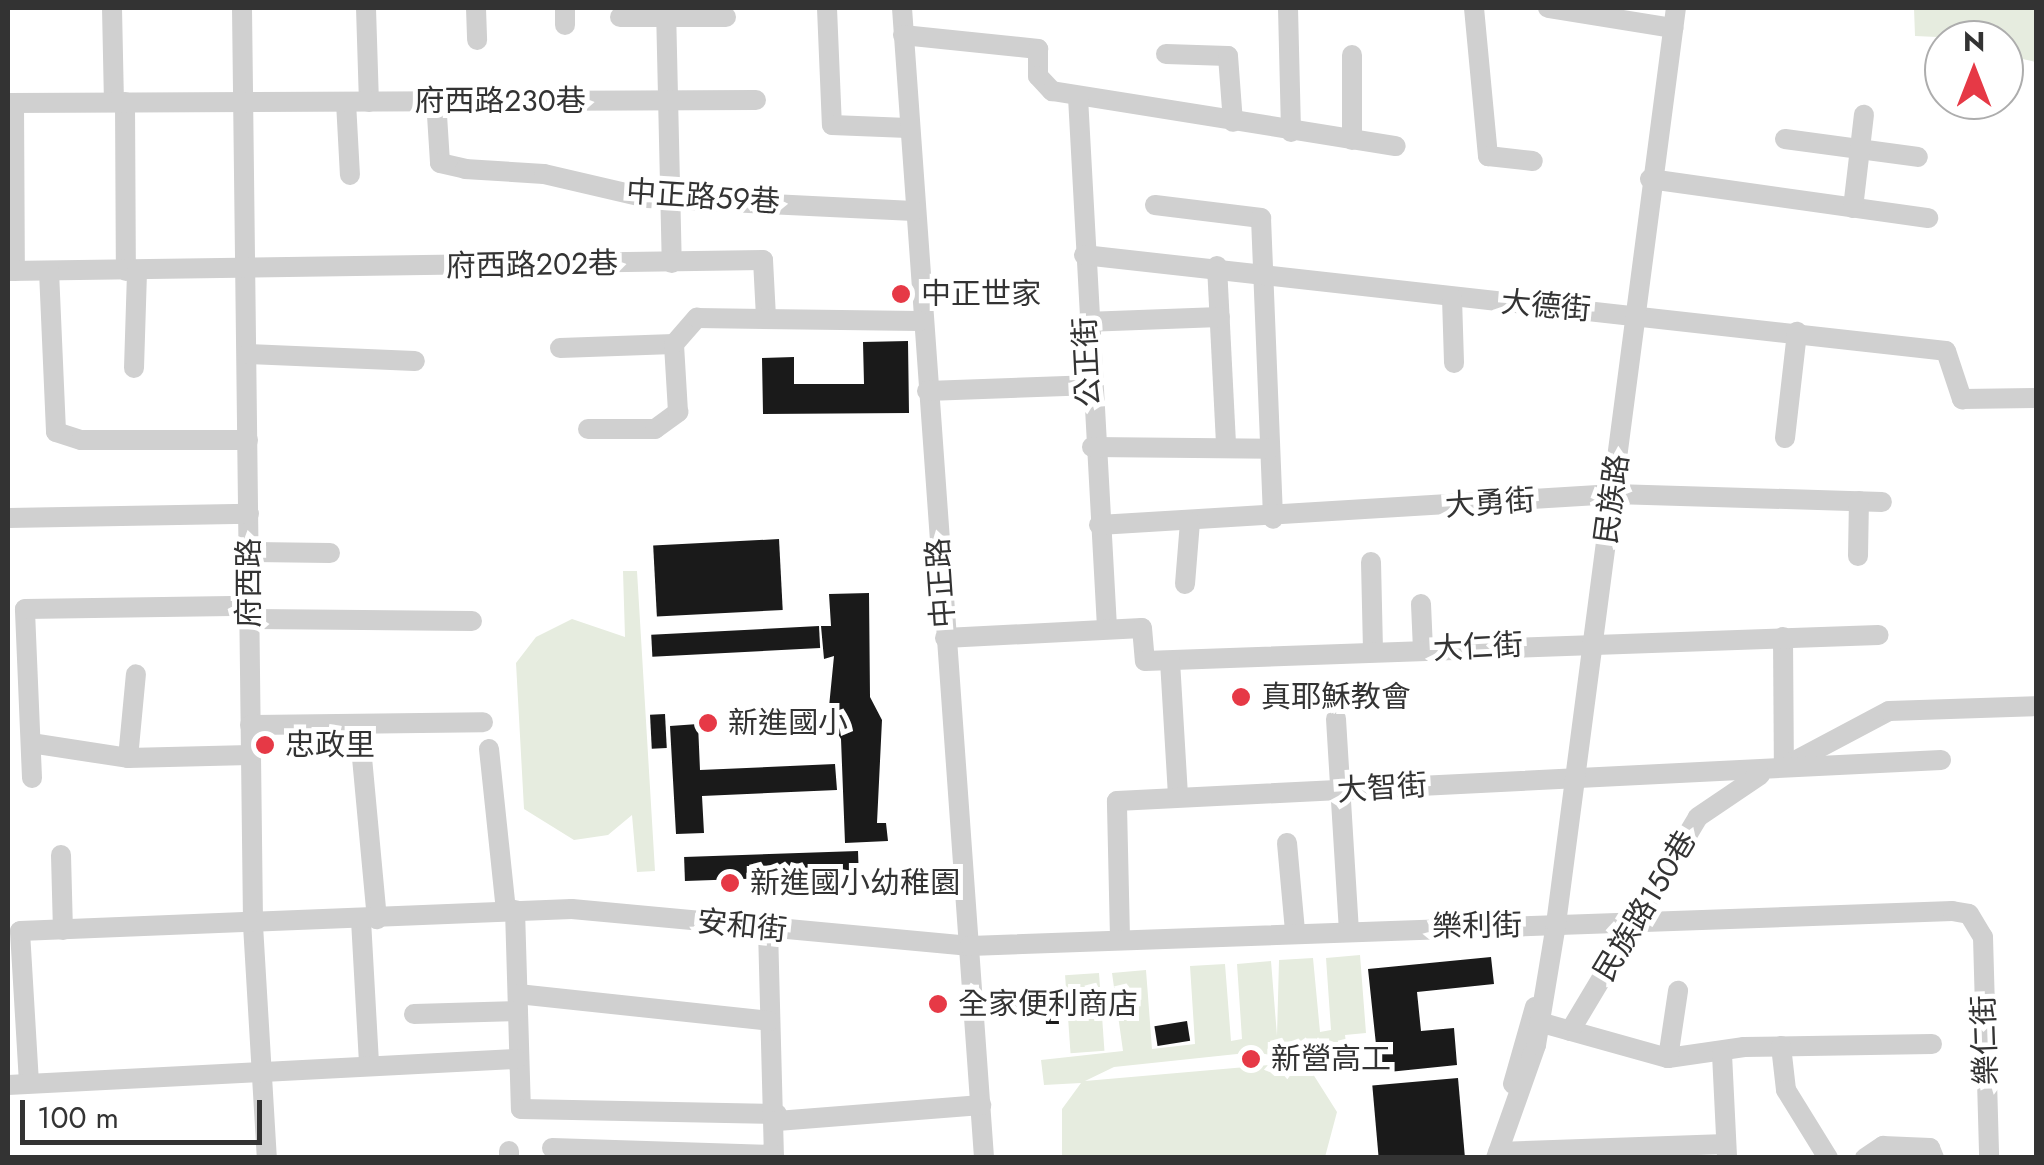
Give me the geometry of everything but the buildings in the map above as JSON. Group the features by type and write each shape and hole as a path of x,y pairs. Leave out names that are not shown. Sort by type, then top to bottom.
{"street":[{"path":"112,8 134,368"},
{"name":"府西路","path":"242,8 253,925 267,1158"},
{"path":"366,8 369,102"},
{"path":"476,8 478,40"},
{"path":"827,8 832,125 908,128"},
{"name":"中正路","path":"902,8 920,321 984,1158"},
{"path":"1288,8 1291,132"},
{"path":"1474,8 1488,156 1533,161"},
{"path":"1548,8 1675,18"},
{"path":"620,17 666,12 726,17"},
{"path":"666,12 672,263"},
{"name":"民族路","path":"1497,1155 1539,1022 1556,924 1591,640 1614,494 1650,179 1675,18"},
{"path":"903,34 1038,49 1045,85 1078,97 1396,146"},
{"path":"1166,54 1228,56 1233,122"},
{"path":"1352,55 1352,140"},
{"name":"公正街","path":"1078,97 1087,385 1107,627"},
{"name":"中正路59巷","path":"436,100 440,162 669,198 914,211"},
{"name":"府西路230巷","path":"10,103 756,100"},
{"path":"346,102 350,176"},
{"path":"10,103 11,271"},
{"path":"1853,208 1864,115"},
{"path":"1785,139 1918,158"},
{"path":"1650,179 1928,218"},
{"path":"1155,205 1261,218 1273,519"},
{"name":"大德街","path":"1084,255 1217,266 1452,298 1636,313 1946,351 1962,400 2036,398"},
{"name":"府西路202巷","path":"11,271 763,260 766,316"},
{"path":"1217,266 1226,444"},
{"path":"50,271 56,432 81,440 248,440"},
{"path":"1452,298 1454,363"},
{"path":"1085,322 1220,317"},
{"path":"588,429 655,430 678,412 674,344 697,318 920,321"},
{"path":"1785,438 1798,332"},
{"path":"560,348 674,344"},
{"path":"247,354 415,360"},
{"path":"927,390 1087,385"},
{"path":"1092,447 1226,444 1270,449"},
{"name":"大勇街","path":"1099,525 1273,519 1614,494 1882,502"},
{"path":"1858,556 1859,501"},
{"path":"8,518 249,514"},
{"path":"1185,584 1190,522"},
{"path":"249,552 330,554"},
{"path":"1371,562 1373,652"},
{"path":"1421,604 1423,650"},
{"path":"32,778 25,609 249,612 472,621"},
{"path":"945,638 1142,628 1145,661 1170,661 1178,797"},
{"name":"大仁街","path":"1170,661 1591,640 1879,635"},
{"path":"1783,637 1784,767"},
{"path":"128,758 136,674"},
{"name":"民族路150巷","path":"1570,1031 1698,817 1740,782 1784,767 1889,711 2036,706"},
{"path":"1336,719 1349,929"},
{"path":"250,725 482,722"},
{"path":"31,742 128,758 250,755"},
{"path":"361,747 369,920 368,1063"},
{"path":"488,749 511,910 521,1108 777,1118 981,1104"},
{"name":"民族路150巷","path":"1784,767 1941,760"},
{"name":"大智街","path":"1120,938 1118,801 1784,767"},
{"path":"1287,843 1295,932"},
{"path":"61,855 62,930"},
{"name":"安和街","path":"18,1084 20,931 253,925 511,910 970,946"},
{"name":"樂利街","path":"970,946 1349,929 1952,911 1980,924"},
{"name":"樂仁街","path":"1980,924 1989,1158"},
{"path":"552,1148 774,1156 777,1118 768,929"},
{"name":"民族路","path":"1510,1106 1518,1043 1543,990"},
{"path":"1668,1058 1678,991"},
{"path":"414,1014 518,1003 770,1020"},
{"path":"1539,1022 1668,1058 1781,1046 1932,1044"},
{"path":"1781,1046 1786,1090 1828,1158"},
{"path":"1497,1155 1726,1151 1722,1054"},
{"path":"18,1084 368,1063 516,1060"},
{"path":"1865,1158 1883,1146 1930,1148 1934,1158"}],"shaded area":[{"path":"1914,8 2036,8 2036,62 2024,59 2024,20 1924,20 1924,36 1915,36"},
{"path":"623,571 637,571 655,871 637,872 632,815 608,835 574,840 524,809 516,663 536,637 572,619 625,637"},
{"path":"1360,955 1366,1033 1345,1035 1348,1059 1306,1063 1337,1112 1325,1157 1062,1157 1062,1109 1081,1083 1044,1085 1041,1060 1123,1051 1112,973 1146,970 1152,1049 1195,1044 1190,966 1225,964 1231,1041 1242,1039 1237,964 1271,961 1277,1036 1279,960 1313,958 1320,1032 1331,1030 1326,958","holes":["1256,1052 1303,1062 1085,1081 1114,1067"]},
{"path":"1099,973 1104,1051 1071,1053 1065,975"}],"place":[{"name":"中正世家","path":"901,294"},
{"name":"真耶穌教會","path":"1241,697"},
{"name":"新進國小","path":"708,723"},
{"name":"忠政里","path":"265,745"},
{"name":"新進國小幼稚園","path":"730,883"},
{"name":"全家便利商店","path":"938,1004"},
{"name":"新營高工","path":"1251,1059"}]}
